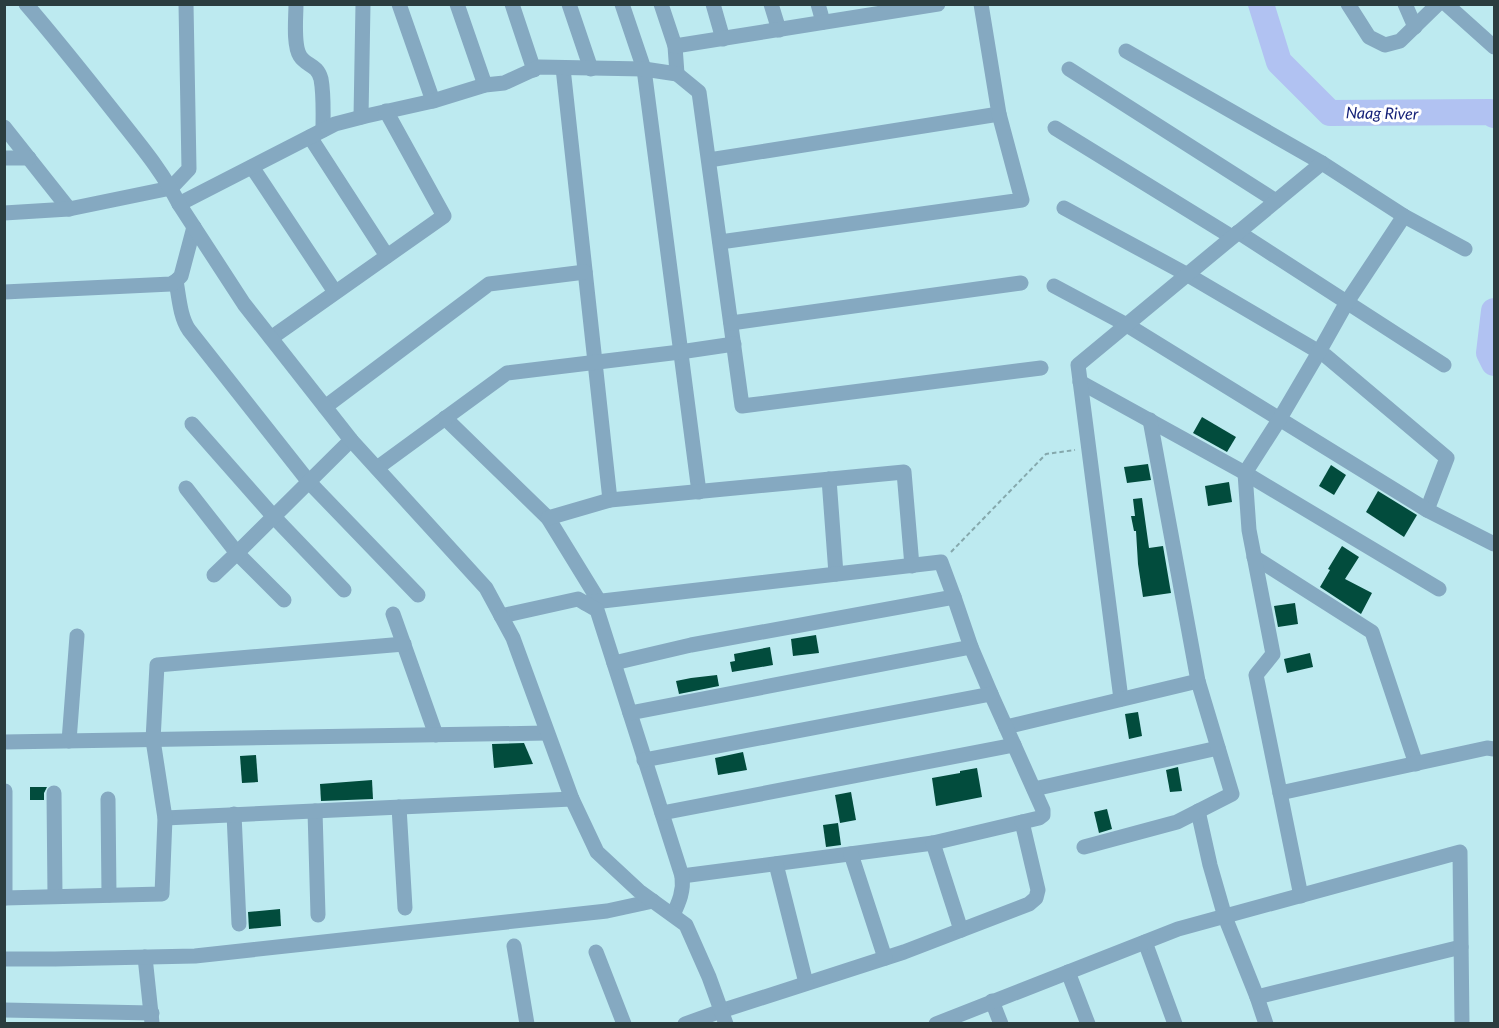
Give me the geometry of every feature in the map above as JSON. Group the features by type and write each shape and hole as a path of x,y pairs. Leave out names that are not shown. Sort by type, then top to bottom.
{"street":[{"path":"26,4 135,139 171,188 244,304 325,407 351,440 486,588 513,638 572,799 597,852 639,891 686,925 723,1017"},
{"path":"4,213 69,209 171,188 189,169 186,4"},
{"path":"296,4 299,54 317,69 321,79 317,134 387,256"},
{"path":"361,117 363,4"},
{"path":"399,4 433,101"},
{"path":"457,4 485,86"},
{"path":"513,4 534,70"},
{"path":"569,4 591,69"},
{"path":"622,4 644,69 699,492"},
{"path":"661,4 675,46 677,74"},
{"path":"713,4 723,39"},
{"path":"771,4 779,30"},
{"path":"818,4 823,22"},
{"path":"720,242 1023,200 999,114 981,4"},
{"path":"1348,4 1369,37 1385,45 1400,41 1438,4"},
{"path":"1404,4 1415,27"},
{"path":"1446,4 1494,47"},
{"path":"675,46 823,22 875,9 930,5"},
{"path":"1126,51 1322,163 1404,216 1465,249"},
{"path":"180,204 335,124 504,83 539,67 644,69 677,74 699,92 742,406 1041,368"},
{"path":"563,68 610,500"},
{"path":"1069,69 1276,201"},
{"path":"271,338 444,216 386,111"},
{"path":"709,160 999,114"},
{"path":"4,128 69,209"},
{"path":"1055,128 1347,302 1444,365"},
{"path":"4,158 29,158"},
{"path":"1121,699 1078,365 1322,163"},
{"path":"252,166 335,292"},
{"path":"1064,208 1188,275 1326,356 1447,458 1427,510"},
{"path":"1301,896 1256,675 1273,654 1249,530 1245,473 1280,420 1347,302 1404,216"},
{"path":"4,292 171,284 181,276 194,227"},
{"path":"325,407 489,284 585,272"},
{"path":"176,281 182,315 189,330 309,482 418,595"},
{"path":"731,323 1022,283"},
{"path":"1054,286 1127,325 1427,510 1494,544"},
{"path":"376,468 507,372 734,344"},
{"path":"1080,382 1245,473 1439,589"},
{"path":"446,418 548,518 597,610 682,876 681,895 673,915"},
{"path":"1084,848 1177,822 1232,794 1198,681 1150,420"},
{"path":"192,424 274,517 345,590"},
{"path":"214,575 351,440"},
{"path":"548,518 610,500 904,472 912,566"},
{"path":"829,479 836,574"},
{"path":"186,488 237,553 285,600"},
{"path":"1254,557 1372,632 1416,764"},
{"path":"501,616 578,599 592,602 941,562 971,647 1035,789 1043,815 1039,818 933,843 682,876"},
{"path":"614,663 691,645 954,597"},
{"path":"393,614 436,735"},
{"path":"69,741 76,636"},
{"path":"5,791 5,898 162,894 165,818 153,740 157,664 404,644"},
{"path":"630,713 971,647"},
{"path":"1006,727 1198,681"},
{"path":"644,760 991,694"},
{"path":"4,742 547,733"},
{"path":"662,813 1014,745"},
{"path":"1035,789 1218,748"},
{"path":"1280,793 1487,748 1494,749"},
{"path":"54,793 55,896"},
{"path":"108,799 109,896"},
{"path":"165,818 572,799"},
{"path":"399,807 405,908"},
{"path":"315,811 318,915"},
{"path":"1198,811 1225,917 1266,1023"},
{"path":"234,814 239,924"},
{"path":"685,1023 723,1017 806,984 885,958 1029,904 1036,898 1038,890 1022,822"},
{"path":"933,843 961,930"},
{"path":"936,1023 1178,929 1460,852 1462,1023"},
{"path":"851,854 885,958"},
{"path":"776,864 806,984"},
{"path":"4,958 195,956 607,911 653,901"},
{"path":"1145,942 1174,1023"},
{"path":"514,946 527,1023"},
{"path":"1257,997 1461,947"},
{"path":"596,952 624,1023"},
{"path":"4,1010 152,1018 145,957"},
{"path":"1068,972 1088,1023"},
{"path":"992,1001 1001,1023"}],"path":[{"path":"941,562 1046,454 1089,447"}],"building":[{"path":"1202,417 1236,437 1227,452 1193,433"},
{"path":"1148,464 1151,480 1127,483 1124,467"},
{"path":"1331,465 1346,475 1334,495 1319,486"},
{"path":"1229,482 1232,502 1208,506 1205,486"},
{"path":"1378,491 1417,515 1404,537 1366,512"},
{"path":"1142,498 1149,548 1163,546 1171,593 1143,597 1136,531 1134,531 1131,516 1135,516 1133,499"},
{"path":"1342,546 1359,557 1345,579 1372,593 1361,614 1320,587"},
{"path":"1295,603 1298,624 1278,627 1274,606"},
{"path":"816,635 819,653 793,656 791,639"},
{"path":"770,647 773,665 732,672 730,662 735,661 734,654"},
{"path":"1310,653 1313,667 1287,673 1284,659"},
{"path":"717,675 719,686 679,694 676,681"},
{"path":"1138,712 1142,736 1129,739 1125,714"},
{"path":"524,743 533,764 494,768 492,744"},
{"path":"743,752 747,770 718,775 715,758"},
{"path":"256,755 258,782 242,783 240,756"},
{"path":"1178,767 1182,791 1170,792 1166,770"},
{"path":"977,768 982,797 936,806 932,778"},
{"path":"372,780 373,799 321,801 320,784"},
{"path":"30,787 47,787 44,800 30,800"},
{"path":"851,792 856,820 840,823 835,795"},
{"path":"1107,809 1112,829 1099,833 1094,812"},
{"path":"838,823 841,845 826,847 823,825"},
{"path":"280,909 281,926 249,929 248,912"}],"waterway":[{"name":"Naag River","path":"1261,4 1279,62 1330,113 1491,112 1494,115"},
{"name":"Naag River","path":"1494,311 1489,353 1494,363"}]}
